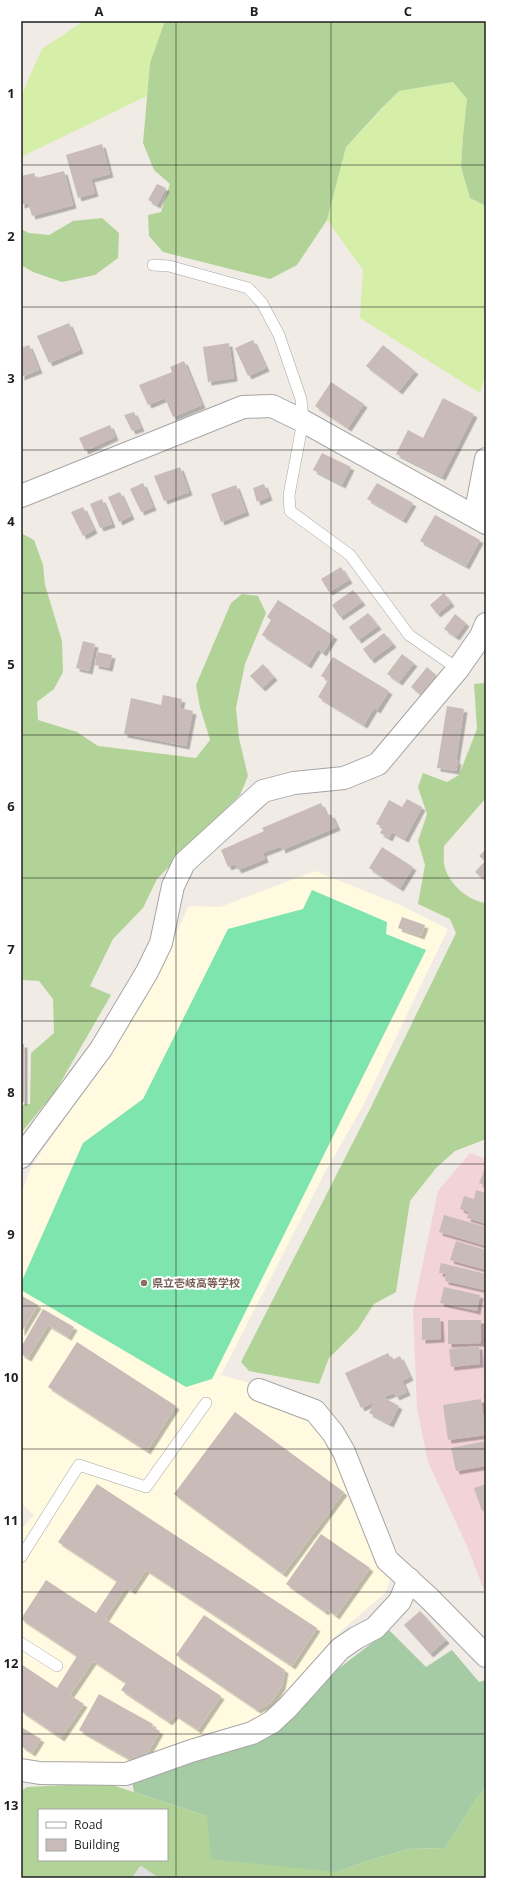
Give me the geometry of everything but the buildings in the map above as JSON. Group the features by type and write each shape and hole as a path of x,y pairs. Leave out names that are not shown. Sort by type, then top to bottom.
{"street":[{"path":"21,496 243,407 272,406 480,520 486,459"},
{"path":"21,1157 101,1049 147,972 161,943 173,886 184,863 263,790 294,782 344,778 378,764 458,669 482,636 486,624"},
{"path":"259,1390 315,1410 333,1433 344,1452 387,1560 429,1598 486,1656"},
{"path":"21,1770 40,1773 126,1774 191,1751 252,1732 272,1722 288,1707 340,1649 356,1638 375,1628 400,1601 408,1579"}],"lane":[{"path":"153,265 169,266 248,288 262,303 279,334 301,399 303,422 289,495 290,511 350,555 409,635 458,669"},
{"path":"21,1557 79,1465 146,1486 206,1403"},
{"path":"21,1643 57,1666"}],"shaded area":[{"name":"県立壱岐高等学校","path":"315,871 400,905 448,929 364,1104 324,1174 221,1375 314,1400 351,1446 399,1555 385,1593 333,1638 264,1720 137,1766 94,1767 21,1760 21,1529 34,1515 21,1503 21,1192 32,1166 142,1005 189,906 220,907"},
{"path":"470,1153 486,1159 486,1595 467,1546 428,1462 417,1408 413,1310 438,1191"},
{"path":"140,1866 159,1878 132,1878"}],"green space":[{"path":"84,21 165,21 150,63 147,96 21,157 21,96 42,49"},
{"path":"165,21 486,21 486,206 470,198 461,167 467,99 453,82 399,91 346,147 327,220 297,265 270,279 163,252 149,236 148,215 161,212 170,184 154,170 143,143 150,63"},
{"path":"454,82 467,99 461,167 470,198 486,206 486,374 480,393 360,318 363,270 327,220 346,147 399,91"},
{"path":"102,218 119,233 118,258 95,275 62,282 33,272 21,265 21,229 29,233 49,235 73,221"},
{"path":"21,533 34,540 43,565 45,585 62,641 63,672 54,689 37,702 38,720 77,732 98,746 196,758 210,740 200,707 196,685 231,603 242,594 258,596 266,613 245,664 236,708 239,738 248,776 240,795 157,879 143,908 113,939 90,986 111,995 55,1092 21,1133 21,1105 30,1104 31,1053 54,1033 53,999 39,981 21,980"},
{"path":"486,680 486,798 444,846 444,866 451,880 461,891 473,899 486,903 486,1139 455,1151 436,1168 410,1201 396,1292 374,1304 358,1329 329,1358 319,1384 249,1371 241,1362 372,1105 456,933 450,919 418,904 425,865 418,841 427,814 418,787 423,773 447,782 459,775 477,729 474,684 484,683"},
{"path":"312,890 387,922 386,934 426,950 212,1379 186,1387 21,1290 21,1283 83,1143 143,1099 228,929 303,909"},
{"path":"389,1630 426,1667 452,1650 479,1682 486,1680 486,1788 477,1798 445,1848 408,1849 337,1872 211,1859 207,1816 134,1792 132,1782 154,1773 266,1738 316,1694 330,1675"},
{"path":"106,1783 207,1816 337,1872 408,1849 445,1848 477,1798 486,1788 486,1878 159,1878 141,1866 132,1878 21,1878 21,1791 27,1787"}],"place":[{"name":"県立壱岐高等学校","path":"144,1283"}]}
